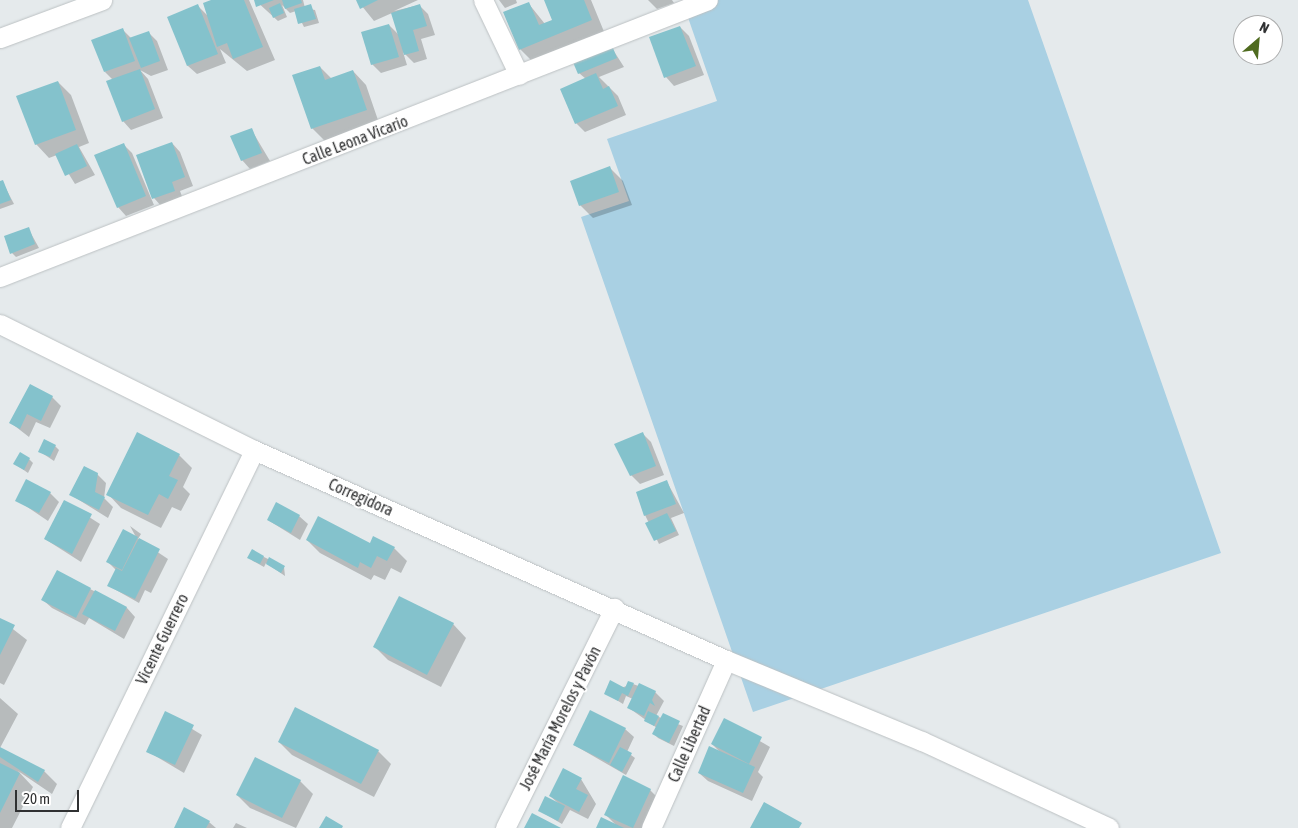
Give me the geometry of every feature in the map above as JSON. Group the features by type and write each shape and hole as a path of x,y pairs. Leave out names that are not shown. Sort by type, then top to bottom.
{"street":[{"path":"0,38 102,0"},
{"path":"483,0 520,75"},
{"name":"Calle Leona Vicario","path":"0,277 708,0"},
{"name":"Corregidora","path":"0,324 254,450 614,608 726,660 922,741 1109,828"},
{"name":"Vicente Guerrero","path":"70,828 254,450"},
{"name":"José María Morelos y Pavón","path":"505,828 614,608"},
{"name":"Calle Libertad","path":"651,828 726,660"}],"shaded area":[{"path":"702,0 1028,0 1221,553 753,712 581,217 629,201 607,139 717,101 684,6"}],"building":[{"path":"211,0 244,0 263,47 233,59 227,43 217,47 203,3"},
{"path":"254,0 274,0 256,7"},
{"path":"282,0 301,0 302,3 285,9"},
{"path":"356,0 378,0 360,9"},
{"path":"544,0 584,0 592,20 519,50 503,12 529,2 539,25 552,20"},
{"path":"280,3 284,13 273,18 269,8"},
{"path":"198,4 218,54 187,66 167,17"},
{"path":"311,4 316,19 298,24 294,9"},
{"path":"420,4 427,26 413,30 419,51 404,55 391,13"},
{"path":"389,24 399,57 371,65 361,32"},
{"path":"680,26 696,66 664,78 649,37"},
{"path":"123,28 135,61 104,72 91,40"},
{"path":"149,31 160,61 141,68 129,38"},
{"path":"611,43 617,58 578,74 572,60"},
{"path":"320,66 325,80 353,70 367,110 311,129 292,75"},
{"path":"140,69 155,109 122,122 106,81"},
{"path":"596,73 603,89 609,86 618,106 575,124 560,89"},
{"path":"58,81 76,130 35,145 16,96"},
{"path":"252,128 262,153 241,161 230,136"},
{"path":"172,142 185,177 172,182 175,191 152,199 136,155"},
{"path":"124,143 146,196 117,208 94,155"},
{"path":"77,144 87,166 65,176 55,154"},
{"path":"610,166 619,192 579,206 570,181"},
{"path":"3,180 11,200 0,204 0,181"},
{"path":"29,227 35,244 10,254 4,236"},
{"path":"30,384 53,396 41,421 27,414 20,429 9,423"},
{"path":"137,432 180,454 169,476 178,480 168,499 159,494 148,515 106,495"},
{"path":"643,432 656,466 630,476 614,444"},
{"path":"44,439 56,445 50,457 38,452"},
{"path":"20,452 30,458 24,470 13,464"},
{"path":"84,466 98,473 95,492 105,497 99,510 69,495"},
{"path":"26,479 51,492 39,513 15,501"},
{"path":"667,480 676,504 644,516 636,492"},
{"path":"64,500 92,514 72,554 44,539"},
{"path":"276,502 300,515 291,533 267,520"},
{"path":"667,513 676,531 654,541 645,523"},
{"path":"318,516 370,543 373,536 395,547 387,561 377,556 371,568 360,562 358,568 306,540"},
{"path":"123,529 138,537 122,570 106,562"},
{"path":"139,538 160,549 135,599 107,586 116,568 122,571"},
{"path":"252,549 264,556 260,564 247,558"},
{"path":"269,557 285,566 281,573 266,564"},
{"path":"57,570 91,588 76,618 41,600"},
{"path":"95,590 127,607 115,631 82,614"},
{"path":"399,596 454,623 427,675 373,647"},
{"path":"0,618 15,625 0,655"},
{"path":"610,680 625,688 628,681 634,683 628,696 622,693 618,701 604,694"},
{"path":"639,683 656,691 652,700 655,706 650,703 644,716 627,708"},
{"path":"295,707 379,750 361,784 278,742"},
{"path":"590,710 626,728 609,763 573,745"},
{"path":"165,711 194,725 175,765 146,752"},
{"path":"648,711 659,716 654,726 644,721"},
{"path":"663,713 680,721 669,743 652,734"},
{"path":"724,718 762,737 749,764 711,744"},
{"path":"709,746 755,767 743,793 698,773"},
{"path":"0,747 45,770 38,782 0,757"},
{"path":"620,747 632,753 622,772 610,765"},
{"path":"255,757 301,780 282,818 236,795"},
{"path":"0,763 20,773 0,813"},
{"path":"563,768 582,778 576,789 588,795 579,812 549,796"},
{"path":"623,775 651,789 633,828 604,815"},
{"path":"545,796 565,806 558,821 538,811"},
{"path":"764,802 802,823 799,828 750,828"},
{"path":"184,807 210,821 206,828 174,828"},
{"path":"532,813 561,828 524,828"},
{"path":"326,816 343,826 342,828 319,828"},
{"path":"601,817 624,828 596,828"}]}
